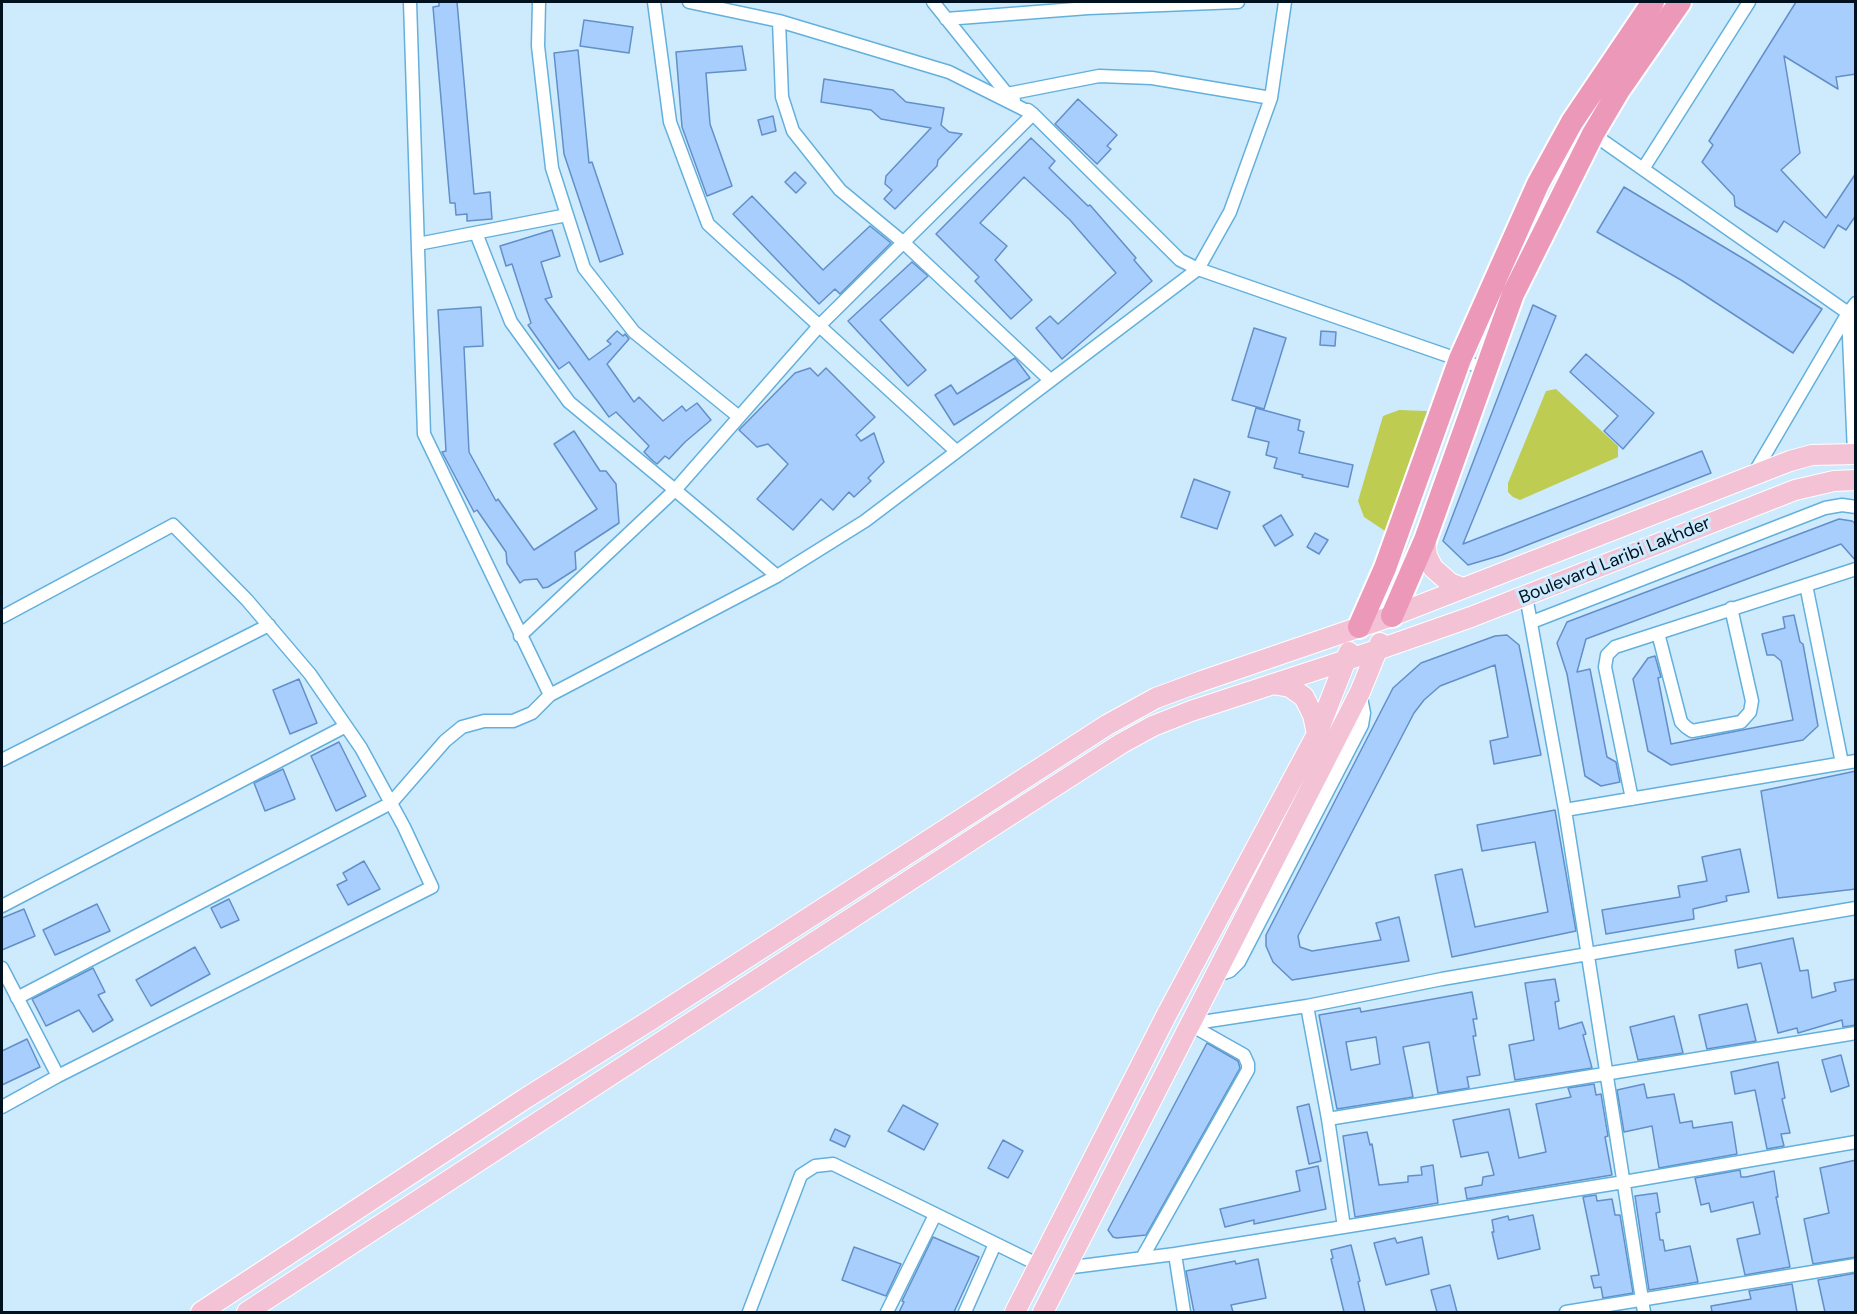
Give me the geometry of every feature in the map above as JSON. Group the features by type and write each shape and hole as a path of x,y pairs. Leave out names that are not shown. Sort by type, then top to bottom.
{"highway":[{"path":"1359,627 1385,568 1460,359 1538,184 1572,122 1653,2"},
{"path":"1392,616 1425,540 1513,294 1593,134 1680,2"},
{"path":"1442,409 1469,417"}],"main road":[{"name":"Boulevard Laribi Lakhder","path":"201,1312 526,1098 1107,725 1156,698 1392,616 1790,461 1812,455 1855,453"},
{"name":"Boulevard Laribi Lakhder","path":"247,1312 1122,743 1153,726 1191,711 1377,650 1526,596 1795,490 1834,481 1856,480"},
{"path":"1425,540 1427,556 1433,568 1450,583 1463,588"},
{"path":"1043,1312 1360,692 1392,616"},
{"path":"1015,1312 1167,1014 1317,734 1359,627"},
{"path":"1273,684 1290,687 1304,697 1313,715 1317,734"},
{"path":"1167,1014 1189,1024"},
{"path":"1039,1265 1064,1272"}],"street":[{"path":"410,2 424,434 550,695"},
{"path":"539,2 538,46 552,168 584,268 634,332 739,417"},
{"path":"654,2 670,122 708,224 956,451"},
{"path":"689,2 779,21 949,72 1033,114"},
{"path":"933,2 1007,94 1033,114 1180,260 1198,269 1486,369"},
{"path":"946,19 1088,8 1238,2"},
{"path":"17,998 391,803 446,741 462,728 484,721 513,722 532,713 550,695 777,576 865,520 1198,269 1230,212 1271,98 1285,2"},
{"path":"1643,169 1749,2"},
{"path":"779,21 782,97 793,131 840,190 904,243 1050,380"},
{"path":"1007,94 1099,76 1152,78 1271,98"},
{"path":"520,636 675,490 819,326 1033,114"},
{"path":"1572,122 1853,310"},
{"path":"418,244 567,215"},
{"path":"476,233 512,322 569,402 777,576"},
{"path":"1853,310 1855,453"},
{"path":"1753,475 1853,310"},
{"path":"1532,622 1825,508 1847,505 1856,507"},
{"path":"2,617 173,525 248,600 310,674 362,748 432,887 58,1076 2,1107"},
{"path":"1632,799 1605,667 1607,655 1615,647 1856,569"},
{"path":"1806,585 1842,763"},
{"path":"1526,596 1564,810 1643,1306"},
{"path":"1658,633 1681,722 1686,728 1692,730 1741,722 1750,712 1752,701 1731,608"},
{"path":"2,760 269,625"},
{"path":"2,906 346,726"},
{"path":"1564,810 1856,761"},
{"path":"1189,1024 1307,1006 1442,979 1587,956 1856,908"},
{"path":"2,968 58,1076"},
{"path":"1307,1006 1328,1119 1344,1227"},
{"path":"1142,1258 1248,1070 1244,1055 1189,1024"},
{"path":"1328,1119 1856,1033"},
{"path":"1064,1272 1856,1142"},
{"path":"749,1312 801,1176 815,1166 833,1164 1039,1265"},
{"path":"887,1312 935,1215"},
{"path":"965,1312 995,1244"},
{"path":"1175,1254 1184,1312"},
{"path":"1566,1312 1643,1306 1856,1265"}],"green space":[{"path":"1556,389 1618,446 1618,457 1520,500 1508,492 1508,483 1546,391"},
{"path":"1399,410 1427,411 1385,531 1364,517 1358,501 1383,416"}],"building":[{"path":"439,2 457,2 474,194 490,192 492,219 467,221 467,214 456,215 455,203 450,203 433,7 439,6"},
{"path":"1796,2 1856,2 1856,74 1836,77 1838,89 1784,56 1800,153 1781,170 1826,218 1856,173 1856,215 1846,230 1838,225 1824,248 1784,221 1777,232 1735,206 1734,196 1702,162 1713,145 1709,141"},
{"path":"584,20 633,27 629,53 580,46"},
{"path":"742,46 746,70 706,73 710,124 732,186 707,196 682,127 676,52"},
{"path":"578,50 589,163 592,162 623,254 600,262 564,154 554,53"},
{"path":"824,79 893,90 906,102 944,108 941,125 949,132 962,134 938,160 937,166 895,209 884,199 892,190 885,184 886,176 931,128 881,119 871,110 821,102"},
{"path":"1078,99 1117,135 1107,146 1111,149 1097,164 1055,124"},
{"path":"773,116 776,131 762,135 758,120"},
{"path":"1031,138 1055,161 1049,168 1088,206 1090,205 1136,258 1134,260 1152,281 1062,359 1036,328 1050,316 1058,324 1116,273 1070,220 1024,177 980,223 1007,246 995,260 1032,300 1011,319 975,281 979,277 936,234"},
{"path":"795,172 806,183 796,193 785,182"},
{"path":"1624,187 1822,309 1793,353 1681,280 1597,232"},
{"path":"752,196 823,270 870,226 891,243 840,294 835,289 819,304 733,214"},
{"path":"552,230 560,256 541,262 552,297 545,299 589,360 611,344 607,341 617,331 623,336 625,334 629,339 607,364 634,402 639,397 663,421 682,406 686,411 697,403 711,420 669,459 665,456 657,464 653,461 644,452 649,446 616,412 609,417 569,362 559,369 528,325 531,323 512,264 506,266 500,246"},
{"path":"912,262 928,276 880,320 926,370 908,386 848,321"},
{"path":"1533,305 1556,316 1463,544 1702,451 1711,473 1502,555 1468,565 1443,541"},
{"path":"481,307 483,346 464,347 469,452 496,501 498,499 534,550 597,509 554,444 574,431 600,471 606,471 616,484 619,523 575,552 576,569 548,587 543,588 537,579 524,580 520,583 507,563 506,552 477,510 474,512 442,452 446,451 438,310"},
{"path":"1254,328 1286,338 1264,409 1232,400"},
{"path":"1321,331 1336,332 1335,346 1320,345"},
{"path":"1586,354 1654,413 1623,449 1604,431 1618,416 1570,372"},
{"path":"1015,358 1030,378 954,425 935,395 951,385 957,394"},
{"path":"810,368 818,376 826,368 875,417 856,435 861,441 874,433 884,462 868,478 871,481 854,497 849,492 833,510 821,499 793,530 757,499 788,464 768,444 757,447 739,430 795,373"},
{"path":"1256,408 1300,420 1298,430 1304,432 1299,453 1353,465 1348,487 1274,468 1277,458 1266,455 1269,442 1248,437"},
{"path":"1194,479 1230,492 1217,529 1181,517"},
{"path":"1281,515 1293,535 1275,546 1263,526"},
{"path":"1839,519 1856,524 1856,561 1841,544 1586,639 1577,672 1590,669 1607,757 1616,762 1620,782 1601,786 1585,776 1567,674 1557,643 1567,622"},
{"path":"1315,533 1328,540 1319,554 1307,547"},
{"path":"1794,615 1800,642 1803,644 1818,726 1803,740 1671,765 1648,751 1633,679 1648,658 1655,656 1661,677 1658,678 1671,744 1793,720 1781,661 1774,655 1767,655 1762,634 1785,628 1783,617"},
{"path":"1507,635 1519,645 1541,755 1494,764 1490,741 1508,737 1495,665 1440,686 1424,700 1414,713 1298,936 1300,947 1312,951 1381,940 1376,923 1399,917 1409,961 1292,980 1273,962 1266,946 1266,935 1393,688 1421,663 1495,636"},
{"path":"299,679 317,723 290,734 273,690"},
{"path":"339,742 366,796 336,811 311,756"},
{"path":"283,769 295,799 265,811 254,783"},
{"path":"1856,771 1856,889 1778,898 1761,791"},
{"path":"1555,810 1576,931 1452,957 1435,875 1462,869 1475,927 1548,912 1535,842 1482,851 1477,825"},
{"path":"1740,849 1749,892 1726,896 1727,901 1693,909 1694,919 1606,934 1602,910 1680,897 1678,886 1707,881 1702,857"},
{"path":"364,861 380,889 348,905 337,885 347,880 343,873"},
{"path":"229,899 239,920 221,928 211,908"},
{"path":"97,904 110,931 55,955 43,930"},
{"path":"24,909 35,936 2,950 2,918"},
{"path":"1793,938 1800,971 1808,970 1812,998 1836,991 1834,983 1856,979 1856,1025 1843,1027 1842,1020 1798,1033 1797,1028 1778,1033 1761,963 1738,968 1735,950"},
{"path":"195,947 210,974 151,1006 136,980"},
{"path":"93,968 105,992 98,995 113,1020 93,1032 79,1010 46,1026 32,999"},
{"path":"1555,979 1559,1001 1555,1002 1559,1029 1582,1022 1592,1068 1515,1080 1509,1045 1534,1040 1525,983"},
{"path":"1472,992 1477,1019 1473,1019 1476,1036 1473,1036 1480,1075 1467,1077 1469,1088 1438,1093 1429,1042 1403,1047 1413,1097 1337,1109 1319,1015 1360,1008 1361,1012","holes":["1376,1037 1380,1064 1351,1070 1346,1042"]},
{"path":"1747,1004 1756,1041 1707,1049 1699,1015"},
{"path":"1674,1016 1683,1053 1638,1060 1630,1027"},
{"path":"27,1039 40,1067 2,1085 2,1051"},
{"path":"1207,1043 1238,1061 1240,1068 1146,1235 1113,1237 1108,1230"},
{"path":"1841,1055 1849,1086 1831,1092 1822,1060"},
{"path":"1778,1062 1785,1098 1782,1099 1790,1133 1781,1134 1784,1146 1767,1149 1755,1090 1735,1094 1731,1072"},
{"path":"1594,1084 1596,1095 1601,1094 1608,1136 1605,1137 1612,1175 1467,1199 1465,1188 1482,1185 1483,1177 1494,1175 1488,1152 1461,1157 1453,1120 1509,1109 1519,1158 1546,1152 1536,1104 1571,1097 1568,1088"},
{"path":"1644,1084 1647,1098 1674,1094 1680,1123 1692,1121 1693,1128 1732,1122 1737,1154 1659,1168 1652,1126 1624,1132 1617,1090"},
{"path":"1309,1104 1321,1161 1309,1164 1297,1107"},
{"path":"903,1105 938,1124 924,1150 888,1131"},
{"path":"835,1129 850,1136 845,1147 830,1140"},
{"path":"1367,1132 1370,1145 1372,1144 1379,1185 1408,1182 1408,1176 1422,1175 1421,1167 1433,1165 1438,1203 1355,1217 1343,1136"},
{"path":"1003,1140 1023,1151 1008,1178 988,1168"},
{"path":"1856,1160 1856,1257 1813,1264 1804,1219 1829,1213 1820,1168"},
{"path":"1318,1166 1326,1209 1254,1224 1254,1220 1225,1227 1220,1209 1300,1191 1296,1171"},
{"path":"1740,1170 1741,1177 1774,1171 1778,1197 1776,1197 1790,1267 1745,1275 1737,1239 1760,1234 1753,1202 1711,1212 1709,1203 1701,1205 1695,1178"},
{"path":"1657,1193 1660,1212 1656,1213 1660,1240 1663,1240 1665,1251 1690,1246 1698,1282 1649,1290 1635,1196"},
{"path":"1596,1195 1597,1201 1612,1199 1615,1215 1620,1215 1633,1293 1603,1298 1601,1287 1594,1288 1591,1276 1599,1275 1583,1197"},
{"path":"1533,1215 1540,1249 1498,1259 1492,1232 1494,1232 1492,1220 1508,1216 1509,1220"},
{"path":"933,1237 979,1257 954,1312 899,1312 904,1302 902,1301"},
{"path":"1422,1237 1429,1274 1386,1285 1374,1243 1395,1238 1397,1243"},
{"path":"1351,1245 1365,1312 1344,1312 1331,1259 1333,1258 1331,1250"},
{"path":"854,1247 901,1264 886,1296 842,1280"},
{"path":"1258,1259 1266,1298 1231,1305 1233,1312 1194,1312 1186,1271 1235,1261 1236,1264"},
{"path":"1856,1273 1856,1312 1825,1312 1818,1280"},
{"path":"1792,1284 1797,1312 1712,1312 1711,1306 1751,1299 1749,1291"},
{"path":"1450,1285 1457,1312 1437,1312 1431,1290"}]}
